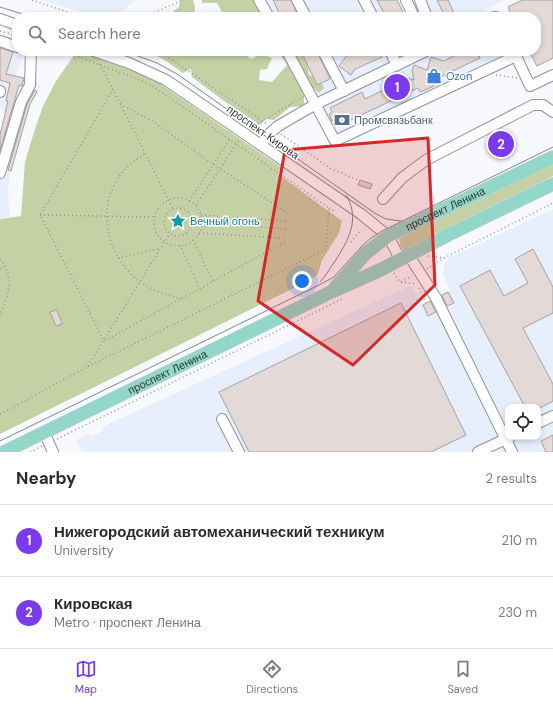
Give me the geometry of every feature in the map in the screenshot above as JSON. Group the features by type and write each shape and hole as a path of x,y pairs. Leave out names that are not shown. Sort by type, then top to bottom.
{"main road":[{"name":"проспект Ленина","path":"331,292 366,253 388,236 553,157"},
{"name":"проспект Ленина","path":"4,452 49,442 331,292 407,259 553,184"}],"street":[{"path":"260,0 266,12"},
{"path":"297,0 303,12"},
{"path":"364,0 370,12"},
{"path":"406,0 412,12"},
{"path":"420,0 425,12"},
{"path":"0,19 12,23"},
{"path":"0,41 12,45"},
{"path":"0,173 21,102 30,85 31,56"},
{"name":"проспект Кирова","path":"108,56 166,80 361,214 388,236 436,298 505,432"},
{"path":"290,56 335,141 510,56"},
{"path":"326,56 344,91"},
{"path":"392,56 397,65"},
{"path":"261,145 274,129 316,104 416,56"},
{"path":"515,56 530,86 553,75"},
{"path":"383,199 402,178 432,156 533,105 543,105 553,112"},
{"path":"541,422 553,416"},
{"path":"222,419 239,452"},
{"path":"478,452 505,439"},
{"name":"проспект Кирова","path":"509,440 512,452"}],"path":[{"path":"32,0 67,12"},
{"path":"155,12 184,0"},
{"path":"0,31 12,35"},
{"path":"76,56 149,85 335,212"},
{"path":"166,56 330,168 360,182"},
{"path":"100,65 172,209"},
{"path":"40,215 113,90"},
{"path":"249,129 263,122 309,93"},
{"path":"120,104 152,121 289,214"},
{"path":"196,205 240,138"},
{"path":"189,201 230,139"},
{"path":"144,154 121,174 113,187 108,203 107,216 107,230 110,243 117,258 140,282 166,295 182,299"},
{"path":"181,198 196,205 201,215 202,224 199,233 193,240 180,245 172,245 165,241 156,231 155,217 158,209 168,200 181,198"},
{"path":"433,265 465,247 553,203"},
{"path":"177,208 185,210 190,215 192,223 189,230 182,235 173,235 165,226 164,222 166,215 172,209 177,208"},
{"path":"0,414 87,367 326,249 329,208"},
{"path":"40,215 155,217"},
{"path":"40,215 104,341"},
{"path":"201,215 286,221"},
{"path":"184,222 286,230"},
{"path":"351,242 360,231"},
{"path":"87,367 170,233"},
{"path":"199,233 285,238"},
{"path":"193,240 213,282"},
{"path":"104,341 286,242"},
{"path":"180,245 200,289"},
{"path":"117,258 161,248"},
{"path":"426,303 417,284 400,282 394,274 407,259 429,256 444,258"},
{"path":"0,258 6,266 10,277 10,290 0,316"},
{"path":"0,269 6,266"},
{"path":"400,282 414,276"},
{"path":"30,452 344,298"}],"highlighted area":[{"path":"428,138 435,285 353,365 258,301 285,150"}],"shaded area":[{"path":"43,0 136,0 120,12 80,12"},
{"path":"260,0 504,0 485,10 488,12 266,12"},
{"path":"0,33 12,37 12,56 22,56 16,76 38,82 40,88 30,104 11,171 8,189 10,217 0,219 0,135 5,112 0,110"},
{"path":"290,56 516,56 335,141"},
{"path":"553,209 553,452 82,452 76,441 89,433 93,436 103,431 102,427 407,287 412,286 423,305 450,291 443,273 445,262 451,257"}],"green space":[{"path":"180,0 193,0 194,12 172,12 179,7"},
{"path":"202,0 254,0 262,12 222,12 217,3 202,3"},
{"path":"74,56 91,56 133,71 159,83 281,167 278,174 342,221 339,233 322,260 318,274 310,280 0,434 0,219 21,216 25,162 43,106 56,81"},
{"path":"157,56 248,56 251,59 257,56 266,56 272,58 267,69 260,70 259,80 272,82 287,65 281,56 306,56 309,75 320,79 324,88 319,93 312,87 304,91 304,106 290,107 274,120 266,119 260,125 192,77 191,69 183,73"},
{"path":"553,162 553,176 404,251 400,245 399,239 413,230"}],"building":[{"path":"273,0 291,0 297,12 279,12"},
{"path":"377,0 397,0 403,12 383,12"},
{"path":"437,0 448,0 454,12 443,12"},
{"path":"522,0 553,0 553,58 537,66 532,56 541,56 541,12 510,12 508,7"},
{"path":"0,48 12,52 6,74 24,78 22,86 19,85 0,150 0,135 8,101 6,101 10,83 0,80"},
{"path":"303,56 319,56 330,79 317,85"},
{"path":"346,56 382,57 355,69 351,75 339,66"},
{"path":"454,56 479,56 480,58 432,81 434,86 420,92 418,88 338,126 335,120 332,121 329,114 332,112 330,108 362,92 365,99 396,84 394,79 396,74 414,80 412,70 414,65 427,70 431,57 444,61"},
{"path":"35,90 37,92 30,104 11,171 8,170 27,104"},
{"path":"360,180 372,184 370,189 358,185"},
{"path":"533,249 553,287 553,313 523,328 553,384 553,401 541,407 541,404 523,404 460,286 490,270 504,296 528,283 515,259"},
{"path":"448,292 454,303 447,306 442,295"},
{"path":"430,301 436,312 428,316 423,305"},
{"path":"401,303 466,435 431,452 249,452 219,392"},
{"path":"57,310 62,324 56,326 50,312"},
{"path":"553,435 553,452 546,452 541,441"}],"tram line":[{"path":"0,7 16,12"},
{"path":"138,56 157,63 177,74 376,214 386,219 401,221"},
{"path":"0,441 334,277 362,246 382,231 553,147"},
{"path":"320,282 340,253 351,230 353,221 352,213 346,195"}],"place":[{"name":"Ozon","path":"434,76"},
{"name":"Нижегородский автомеханический техникум","path":"397,87"},
{"name":"Промсвязьбанк","path":"342,120"},
{"name":"Кировская","path":"501,144"},
{"name":"Вечный огонь","path":"178,221"}]}
